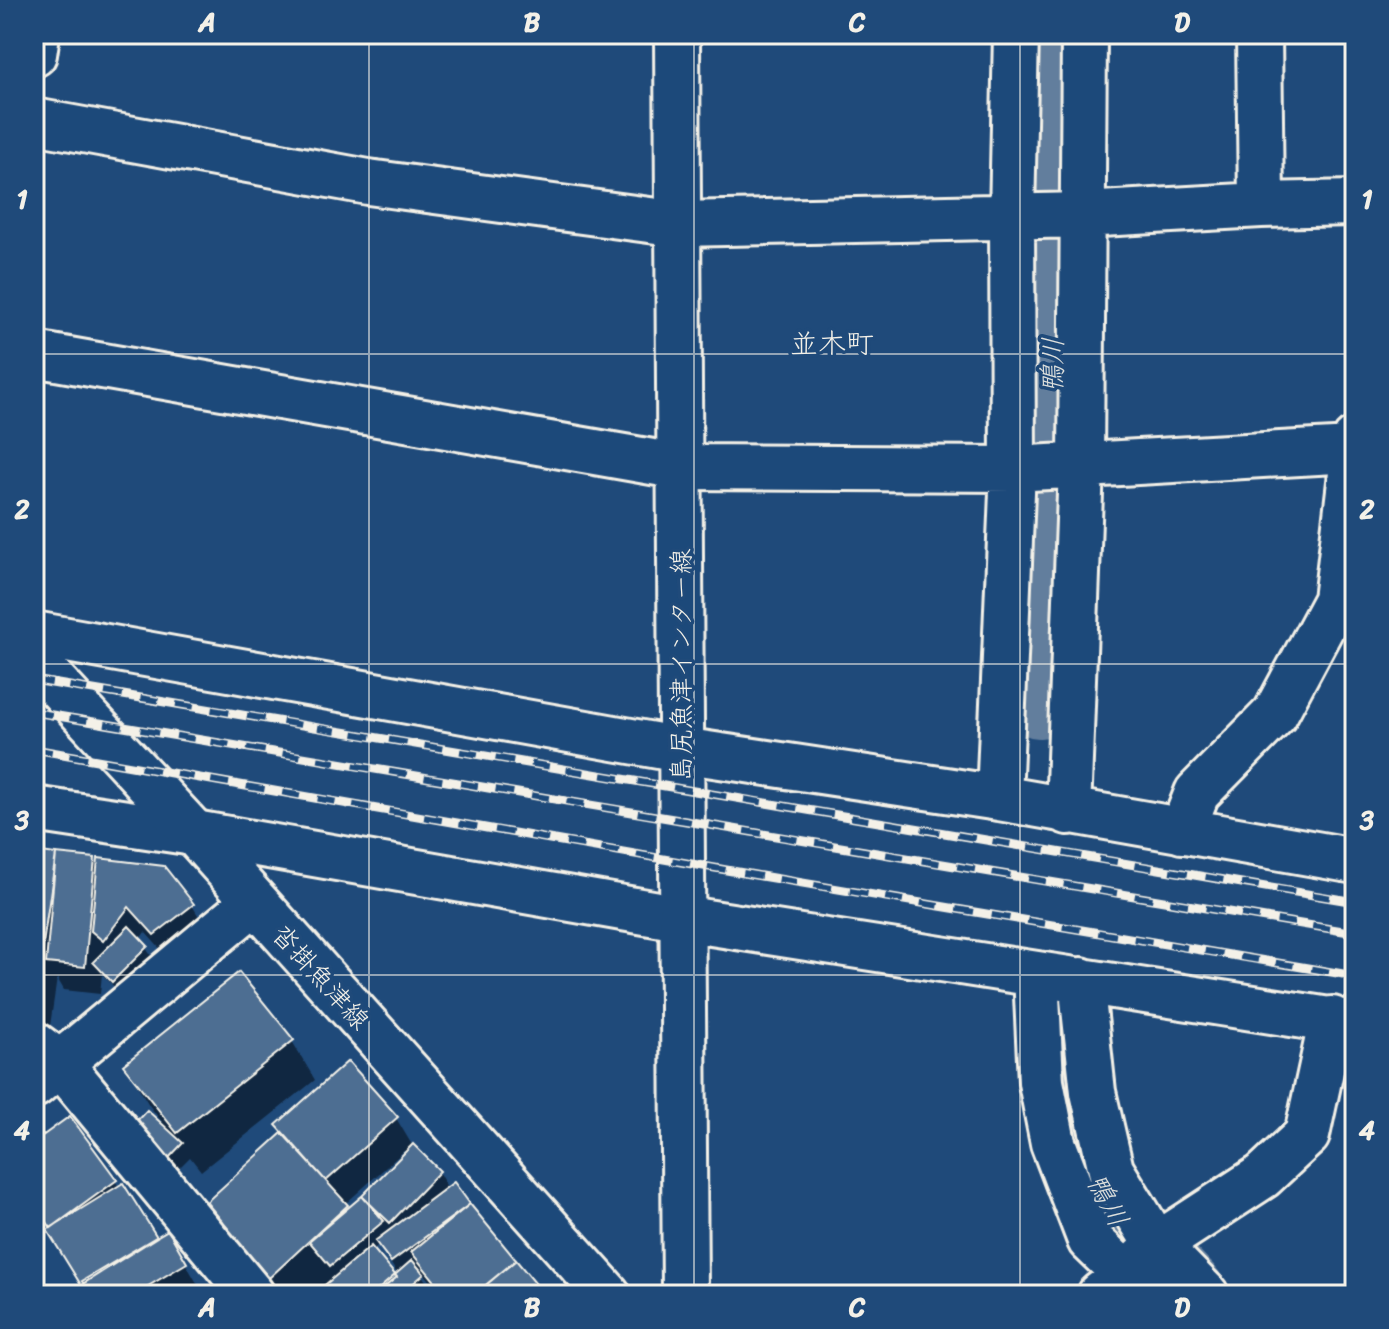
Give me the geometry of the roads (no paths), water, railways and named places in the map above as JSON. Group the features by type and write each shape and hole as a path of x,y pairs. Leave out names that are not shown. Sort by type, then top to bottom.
{"street":[{"path":"34,54 37,34"},
{"name":"島尻魚津インター線","path":"677,34 681,467 680,918 685,1295"},
{"path":"999,798 1019,469 1012,215 1016,34"},
{"path":"1068,812 1084,34"},
{"path":"1259,34 1261,205"},
{"path":"34,121 368,182 679,224 1082,215 1355,203"},
{"path":"34,354 681,467 1019,469 1354,445 1336,600 1275,714 1197,793 1182,831"},
{"path":"34,634 681,750 999,798 1355,861"},
{"name":"沓掛魚津線","path":"34,660 194,833 608,1295"},
{"path":"34,809 194,833 680,918 1344,1022 1307,1135 1263,1176 1133,1277"},
{"path":"252,1295 43,1064 254,902"},
{"path":"1036,974 1041,1082 1053,1143 1090,1240 1133,1277 1206,1295"},
{"path":"1081,980 1093,1092 1133,1277"}],"waterway":[{"name":"鴨川","path":"1040,695 1052,380 1055,34"},
{"name":"鴨川","path":"1065,1086 1077,1137 1115,1224 1183,1295"}],"railway":[{"path":"34,680 1355,902"},
{"path":"34,712 1355,933"},
{"path":"34,749 1355,976"}],"district":[{"name":"並木町","path":"832,343"}]}
